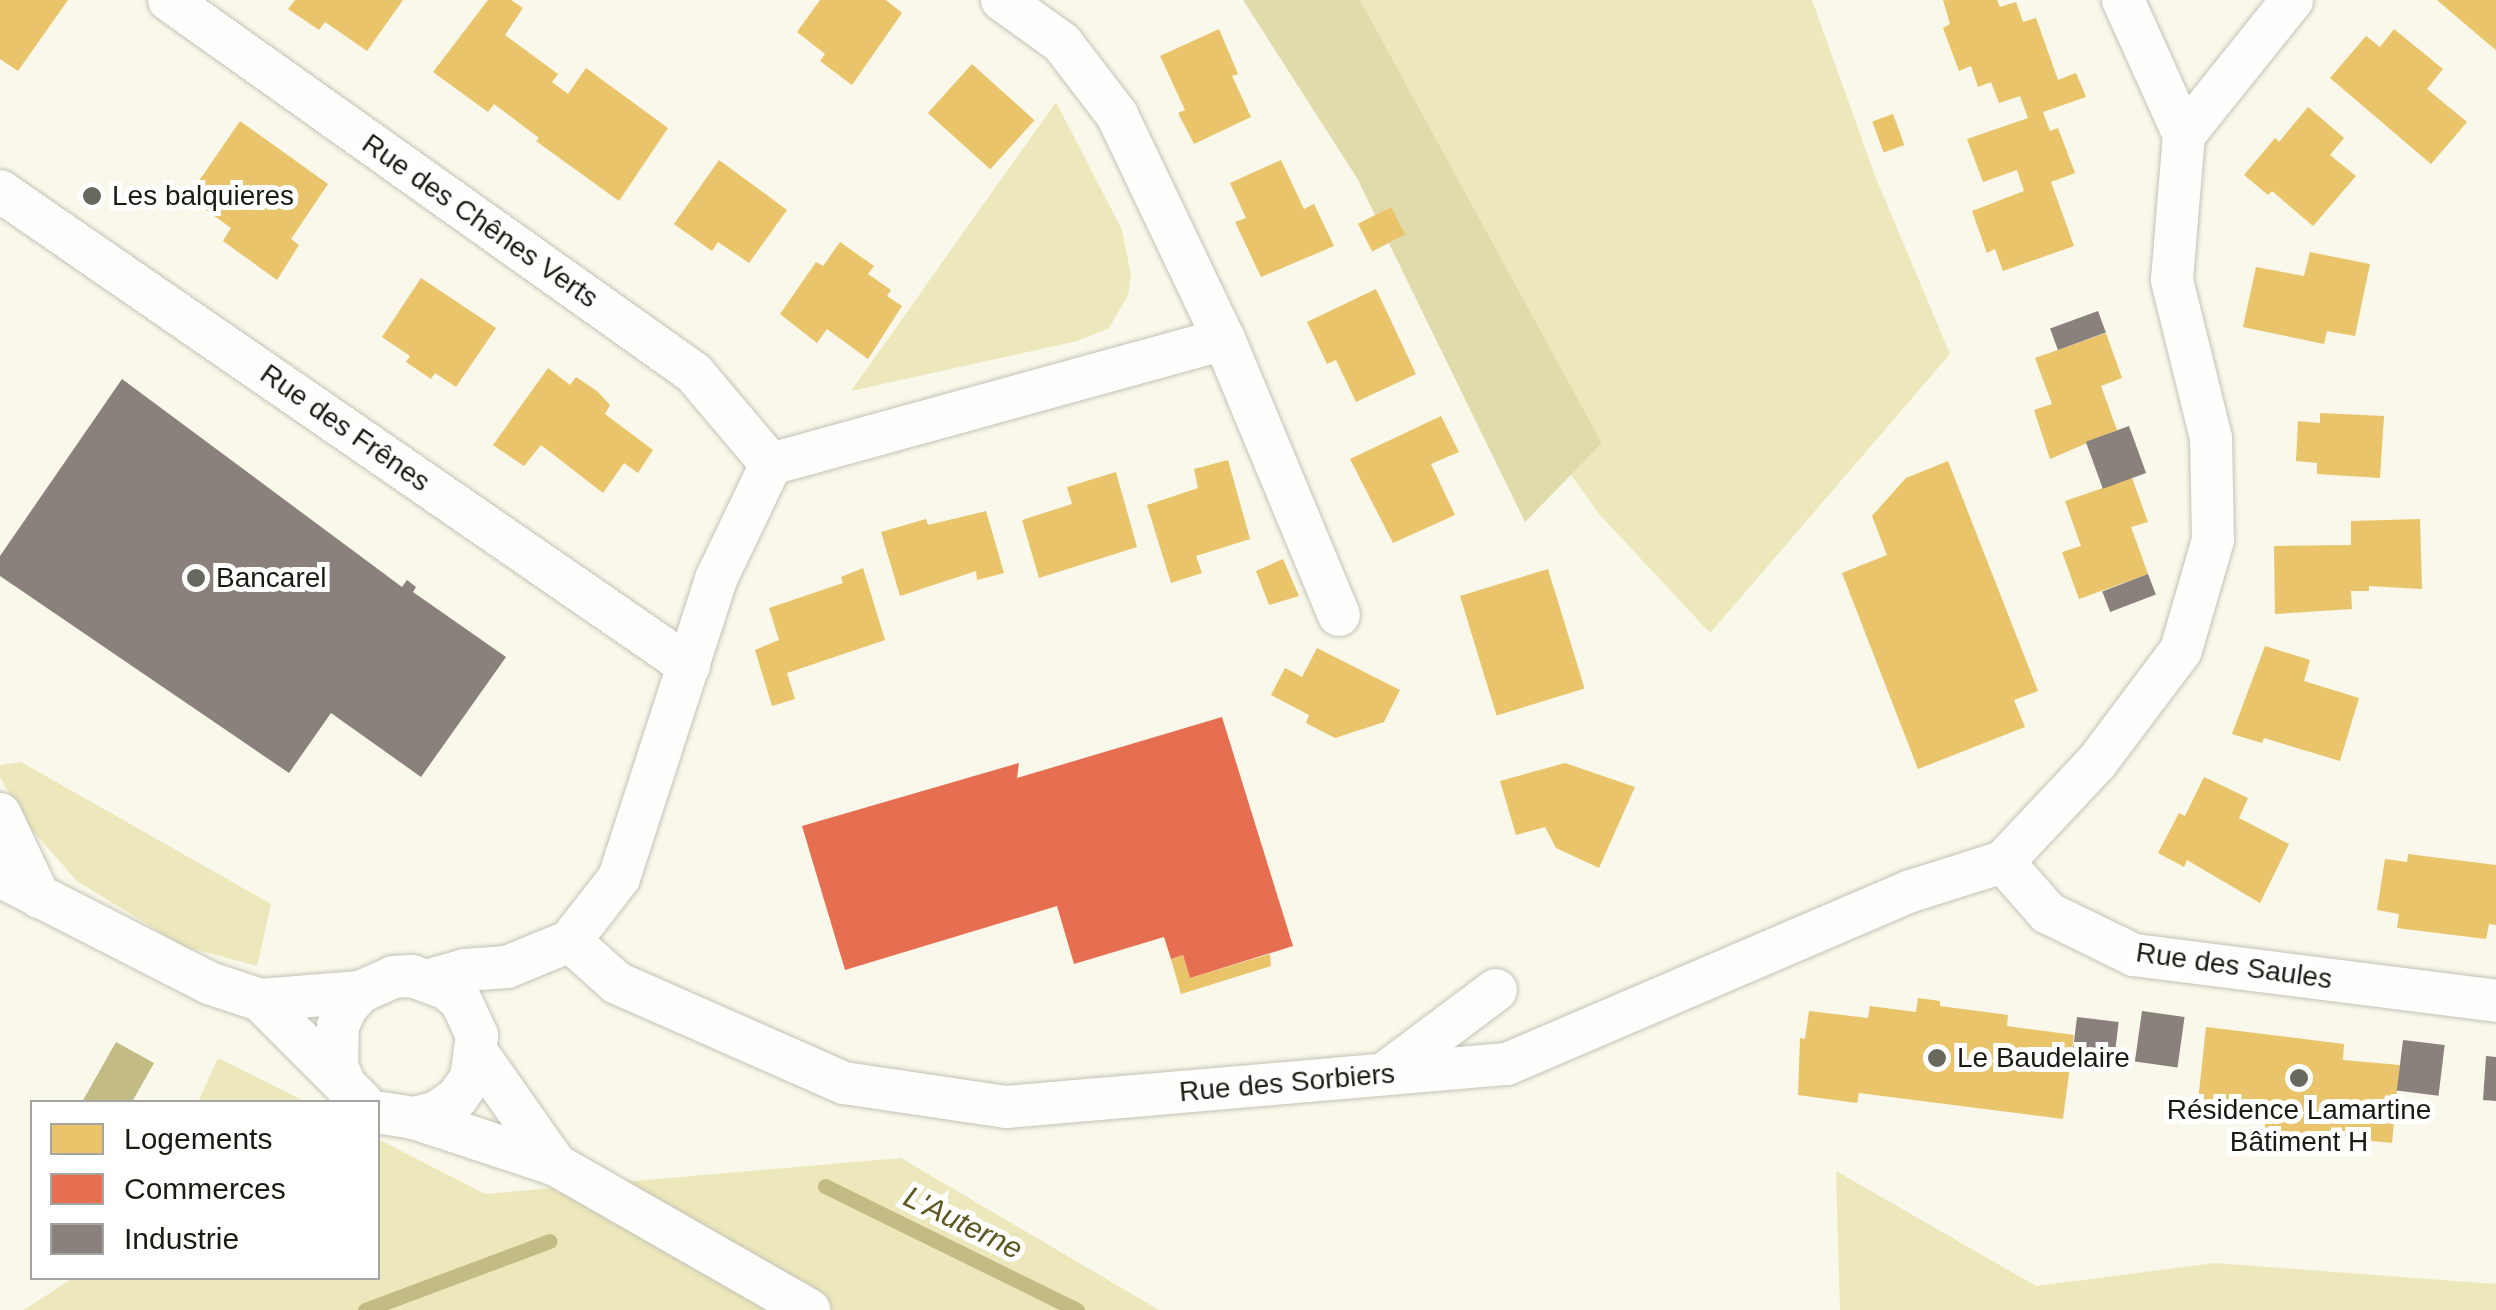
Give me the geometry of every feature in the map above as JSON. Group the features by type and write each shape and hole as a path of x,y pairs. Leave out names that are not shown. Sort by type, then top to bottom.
{"street":[{"name":"Rue des Chênes Verts","path":"170,0 694,374 771,464"},
{"path":"1002,0 1062,44 1117,115 1224,339 1340,615"},
{"path":"2002,862 2097,762 2181,650 2212,540 2211,438 2172,280 2184,135 2123,0"},
{"path":"2184,135 2292,0"},
{"name":"Rue des Frênes","path":"0,191 689,666"},
{"path":"0,876 208,983 260,1000 360,992 393,977 430,980 466,970 507,968 570,941 619,878 716,579 771,464 1224,339"},
{"path":"0,814 38,897"},
{"name":"Rue des Saules","path":"2002,862 2048,913 2134,955 2496,1000"},
{"name":"Rue des Sorbiers","path":"570,941 617,983 844,1084 1006,1108 1506,1064 1911,891 2002,862"},
{"path":"380,1105 437,1112 457,1098 471,1078 477,1045 507,968"},
{"path":"430,980 461,1001 477,1045 556,1166"},
{"path":"1384,1075 1496,990"},
{"path":"360,992 338,1026 337,1066 371,1100"},
{"path":"260,1000 371,1100"},
{"path":"380,1106 556,1166 809,1310"}],"shaded area":[{"path":"1243,0 1360,0 1602,443 1525,522 1357,178"},
{"path":"1360,0 1812,0 1875,176 1950,354 1710,633 1600,515 1571,475 1602,443"},
{"path":"1056,102 1122,230 1131,275 1128,295 1109,328 1077,341 851,391"},
{"path":"21,762 271,904 257,966 183,946 77,881 25,822 0,777 0,765"},
{"path":"116,1042 154,1063 133,1100 83,1100"},
{"path":"218,1058 302,1100 199,1100"},
{"path":"380,1140 485,1194 901,1158 1159,1310 24,1310 70,1280 380,1280"},
{"path":"1836,1171 2036,1286 2215,1263 2496,1284 2496,1310 1840,1310"}],"building: Logements":[{"path":"0,0 68,0 18,71 0,59"},
{"path":"295,0 403,0 367,51 325,22 319,30 288,9"},
{"path":"488,0 511,0 523,8 505,35 558,74 552,82 568,94 586,68 668,128 619,201 536,141 539,138 494,104 488,112 433,72"},
{"path":"820,0 886,0 902,13 852,85 820,61 825,54 797,32"},
{"path":"1943,0 1997,0 2000,7 2016,2 2023,22 2036,18 2058,80 2076,73 2086,97 2043,112 2050,131 2058,128 2075,173 2051,182 2074,246 2003,271 1995,249 1987,253 1972,211 2024,191 2017,170 1983,182 1967,139 2028,118 2020,96 1999,103 1991,82 1978,87 1971,66 1959,71 1943,28 1950,24"},
{"path":"2437,0 2496,0 2496,50 2485,41"},
{"path":"1219,29 1238,74 1232,76 1251,117 1194,144 1178,113 1185,110 1160,56"},
{"path":"2394,29 2443,69 2427,89 2467,122 2431,164 2330,78 2366,36 2380,47"},
{"path":"972,64 1034,120 990,169 928,113"},
{"path":"2308,107 2344,138 2330,155 2356,176 2313,226 2272,191 2268,195 2244,175"},
{"path":"1893,114 1904,145 1884,153 1872,122"},
{"path":"240,121 328,184 291,239 299,245 277,280 223,241 231,228 188,197"},
{"path":"719,160 787,210 749,263 718,242 712,251 674,224"},
{"path":"1281,160 1304,209 1314,204 1334,246 1261,277 1235,222 1246,218 1230,183"},
{"name":"Les balquieres","path":"87,184 105,195 98,207 80,196"},
{"path":"1391,207 1405,235 1372,251 1358,224"},
{"path":"840,242 874,266 868,274 891,290 887,296 902,306 868,359 827,329 817,343 780,314 816,262 823,266"},
{"path":"2310,252 2370,264 2355,336 2327,331 2324,344 2243,327 2256,267 2304,276"},
{"path":"421,278 496,328 456,387 435,373 431,379 406,362 410,356 382,337"},
{"path":"1376,289 1416,374 1356,402 1336,360 1327,364 1307,322"},
{"path":"2106,333 2122,378 2101,386 2117,430 2050,459 2034,410 2052,404 2035,358"},
{"path":"548,368 570,385 576,377 597,391 610,405 605,414 653,450 638,473 624,463 603,493 541,445 524,466 493,445"},
{"path":"2320,413 2384,416 2380,478 2317,474 2317,463 2296,461 2298,421 2320,423"},
{"path":"1441,416 1459,452 1431,464 1455,515 1393,543 1350,459"},
{"path":"1228,460 1250,539 1196,556 1202,573 1171,583 1147,505 1198,488 1194,469"},
{"path":"1948,461 2038,691 2014,700 2025,727 1918,769 1842,573 1887,555 1872,516 1906,478"},
{"path":"1116,472 1137,547 1039,578 1022,520 1072,504 1067,487"},
{"path":"2132,478 2148,522 2131,527 2148,574 2079,599 2062,552 2081,546 2065,501"},
{"path":"986,511 1004,573 977,580 976,571 900,596 881,532 926,519 928,525"},
{"path":"2420,519 2422,589 2369,586 2369,591 2351,591 2352,609 2275,614 2274,546 2351,545 2351,521"},
{"path":"1283,559 1299,596 1269,605 1256,571"},
{"path":"863,568 885,640 787,673 795,699 772,706 755,650 779,640 769,608 843,583 841,577"},
{"path":"1548,569 1585,689 1497,715 1460,596"},
{"path":"2265,646 2310,660 2304,681 2359,698 2340,761 2264,738 2262,743 2232,734"},
{"path":"1317,648 1400,690 1384,722 1335,738 1306,723 1309,715 1271,695 1285,668 1302,677"},
{"path":"1565,763 1635,787 1599,868 1556,848 1545,827 1516,835 1500,781"},
{"path":"2204,777 2248,798 2239,818 2289,844 2260,903 2187,860 2184,867 2158,853 2179,813 2185,816"},
{"path":"2408,854 2496,865 2496,925 2489,924 2486,939 2397,928 2399,914 2377,910 2385,859 2407,862"},
{"path":"1270,954 1271,966 1181,994 1171,959 1183,955 1190,978"},
{"name":"Le Baudelaire","path":"1918,998 1940,1001 1940,1006 2008,1015 2007,1026 2074,1035 2063,1119 1859,1093 1857,1103 1798,1095 1800,1038 1805,1039 1809,1011 1868,1018 1870,1006 1916,1012"},
{"name":"Résidence Lamartine Bâtiment H","path":"2206,1027 2344,1044 2343,1060 2400,1065 2396,1098 2402,1098 2400,1121 2394,1121 2392,1143 2265,1130 2265,1119 2197,1111"}],"building: Commerces":[{"path":"1222,717 1293,946 1190,978 1183,955 1171,959 1164,937 1074,964 1057,906 845,970 802,826 1019,763 1017,778"}],"building: Industrie":[{"path":"2098,311 2106,333 2058,350 2050,328"},
{"name":"Bancarel","path":"122,379 402,587 407,580 416,587 413,592 506,657 421,777 331,713 289,773 0,576 0,556"},
{"path":"2129,426 2146,473 2103,489 2086,442"},
{"path":"2148,574 2156,595 2110,612 2102,592"},
{"path":"2142,1011 2185,1017 2177,1067 2135,1062"},
{"path":"2077,1017 2119,1022 2113,1072 2071,1067"},
{"path":"2403,1040 2445,1045 2438,1096 2397,1091"},
{"path":"2486,1056 2496,1057 2496,1101 2483,1100"}],"waterway":[{"name":"L'Auterne","path":"825,1186 1077,1310"},
{"name":"L'Auterne","path":"365,1310 550,1241"}],"place":[{"name":"Les balquieres","path":"92,196"},
{"name":"Bancarel","path":"196,578"},
{"name":"Le Baudelaire","path":"1937,1058"},
{"name":"Résidence Lamartine Bâtiment H","path":"2299,1078"}]}
